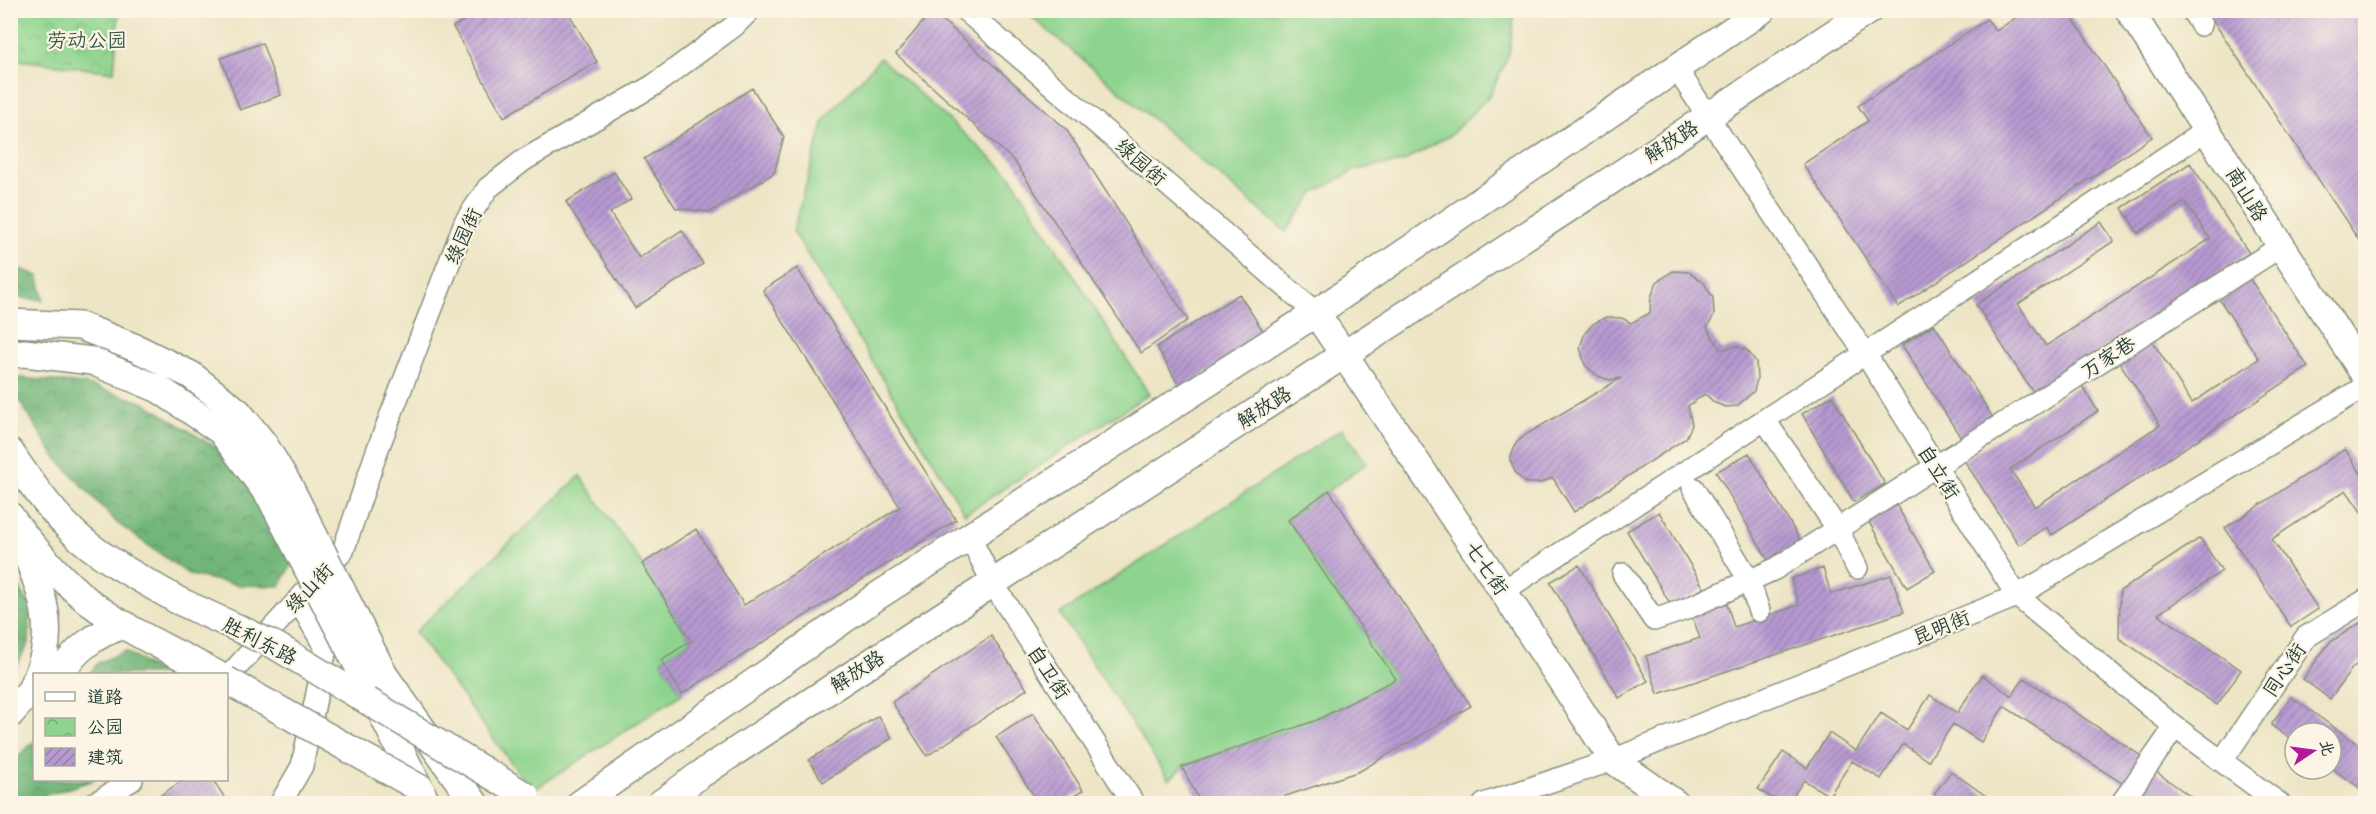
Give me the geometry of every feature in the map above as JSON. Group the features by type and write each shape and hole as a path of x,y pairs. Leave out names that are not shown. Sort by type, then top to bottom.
{"main road":[{"path":"580,804 876,597 1316,313 1762,10"},
{"name":"解放路","path":"660,804 701,774 992,582 1709,117 1869,10"},
{"name":"南山路","path":"2128,10 2366,377"},
{"name":"七七街","path":"1316,313 1503,591 1613,760 1676,804"},
{"path":"10,323 80,326 136,348 191,375 238,412 263,443 280,492 375,677 428,799"},
{"path":"10,354 25,353 92,361 159,389 221,431 280,492"},
{"name":"胜利东路","path":"10,452 36,491 74,532 108,559 177,600 276,646 532,801"},
{"path":"13,520 57,571 87,601 125,625 212,673"},
{"path":"13,520 39,588 48,626 44,658 39,673"},
{"path":"61,673 84,644 113,628 125,625"},
{"path":"375,677 475,804"},
{"path":"228,681 428,799 449,804"},
{"path":"10,714 33,685"},
{"path":"10,732 33,711"}],"street":[{"name":"绿园街","path":"344,551 377,451 465,222 488,188 524,160 654,85 734,26 750,10"},
{"name":"绿园街","path":"965,10 1316,313"},
{"name":"自立街","path":"1676,68 1866,355 2017,596 2175,727 2280,804"},
{"path":"1503,591 2207,130"},
{"name":"万家巷","path":"1623,574 1654,620 1686,609 1775,569 2280,247"},
{"name":"昆明街","path":"1484,804 1613,760 2017,596 2366,386"},
{"path":"1765,420 1838,530 1857,568"},
{"path":"1693,488 1749,580 1759,611"},
{"name":"自卫街","path":"970,537 992,582 1134,804"},
{"name":"绿山街","path":"228,678 344,551"},
{"path":"280,804 302,766 326,649 298,600"},
{"name":"同心街","path":"2222,761 2306,638 2366,600"},
{"path":"2121,804 2175,727"},
{"path":"92,804 130,781"}],"green space":[{"name":"劳动公园","path":"11,10 119,11 114,72 11,59"},
{"path":"1025,11 1515,11 1509,54 1490,95 1451,135 1403,162 1355,170 1314,193 1286,232"},
{"path":"880,58 1010,175 1149,394 965,514 793,231 824,120"},
{"path":"10,265 39,276 43,300 11,297"},
{"path":"11,377 85,384 145,403 221,451 273,504 291,566 280,586 239,585 190,575 117,523 53,454 11,387"},
{"path":"1342,429 1367,463 1288,520 1396,679 1317,720 1182,767 1169,780 1060,614"},
{"path":"580,476 642,564 691,641 661,660 682,694 532,791 415,632"},
{"path":"11,576 31,606 29,643 11,675"},
{"path":"125,651 160,673 90,673 98,663"},
{"path":"33,743 33,781 91,781 21,803 11,803 11,762"}],"building":[{"path":"481,10 567,10 597,62 504,117 453,27"},
{"path":"2027,10 2067,10 2152,137 1898,307 1803,164 1868,121 1858,106 1987,19 1996,31"},
{"path":"2206,10 2366,10 2366,251"},
{"path":"932,11 1066,129 1188,320 1141,353 1015,162 896,54"},
{"path":"262,43 281,95 240,110 221,58"},
{"path":"752,88 784,137 774,173 710,212 676,208 644,159"},
{"path":"2190,163 2249,253 2034,394 1976,305 2101,222 2114,241 2018,304 2046,346 2210,239 2185,202 2138,233 2122,208"},
{"path":"614,172 631,199 610,213 639,258 682,230 703,264 635,308 566,202"},
{"path":"797,268 956,520 682,694 661,660 691,641 642,564 696,529 744,605 900,507 763,290"},
{"path":"1673,271 1689,272 1704,283 1713,298 1714,315 1707,328 1721,350 1736,346 1748,351 1756,362 1757,379 1754,391 1737,406 1726,407 1715,403 1705,394 1688,406 1692,425 1686,438 1574,512 1553,478 1540,483 1526,483 1516,474 1510,460 1516,443 1527,434 1621,378 1610,380 1598,376 1585,365 1580,347 1585,333 1593,324 1606,317 1622,318 1631,323 1650,313 1651,297 1657,282"},
{"path":"2248,276 2308,367 2052,535 2046,527 2019,545 1964,460 2081,384 2098,411 2010,469 2035,507 2160,425 2118,360 2151,339 2192,403 2259,359 2217,296"},
{"path":"1239,294 1267,337 1181,389 1157,347"},
{"path":"1934,324 1993,418 1961,438 1902,345"},
{"path":"1832,396 1885,484 1854,502 1802,414"},
{"path":"2345,449 2364,478 2366,476 2366,519 2346,490 2272,539 2318,609 2291,627 2225,528"},
{"path":"1749,453 1803,545 1771,565 1716,472"},
{"path":"1329,490 1471,706 1360,771 1262,804 1201,804 1182,767 1317,720 1396,679 1288,520"},
{"path":"1894,501 1935,571 1907,588 1866,517"},
{"path":"1659,512 1704,588 1672,607 1627,531"},
{"path":"2200,538 2222,571 2158,614 2241,670 2217,705 2119,638 2120,591"},
{"path":"1579,565 1648,681 1619,698 1550,582"},
{"path":"1823,568 1831,594 1891,575 1904,612 1658,694 1646,656 1700,638 1691,613 1726,601 1734,627 1799,605 1791,579"},
{"path":"2366,619 2366,659 2353,667 2330,699 2303,679 2329,643"},
{"path":"991,636 1027,689 927,756 892,702"},
{"path":"1982,675 2012,696 2024,678 2141,756 2123,784 2004,706 1981,742 1953,724 1928,761 1903,744 1881,779 1852,761 1829,796 1804,780 1793,796 1805,804 1781,804 1758,789 1783,752 1807,768 1829,733 1856,751 1881,713 1907,730 1930,695 1957,713"},
{"path":"2291,697 2325,721 2283,721 2283,734 2271,725"},
{"path":"1033,713 1083,790 1062,804 1039,804 996,737"},
{"path":"878,716 892,738 823,782 809,760"},
{"path":"2343,734 2366,750 2366,792 2343,776"},
{"path":"1951,771 1997,804 1947,804 1934,794"},
{"path":"2155,771 2201,804 2135,804 2133,802"},
{"path":"182,781 214,781 229,804 148,804"}]}
